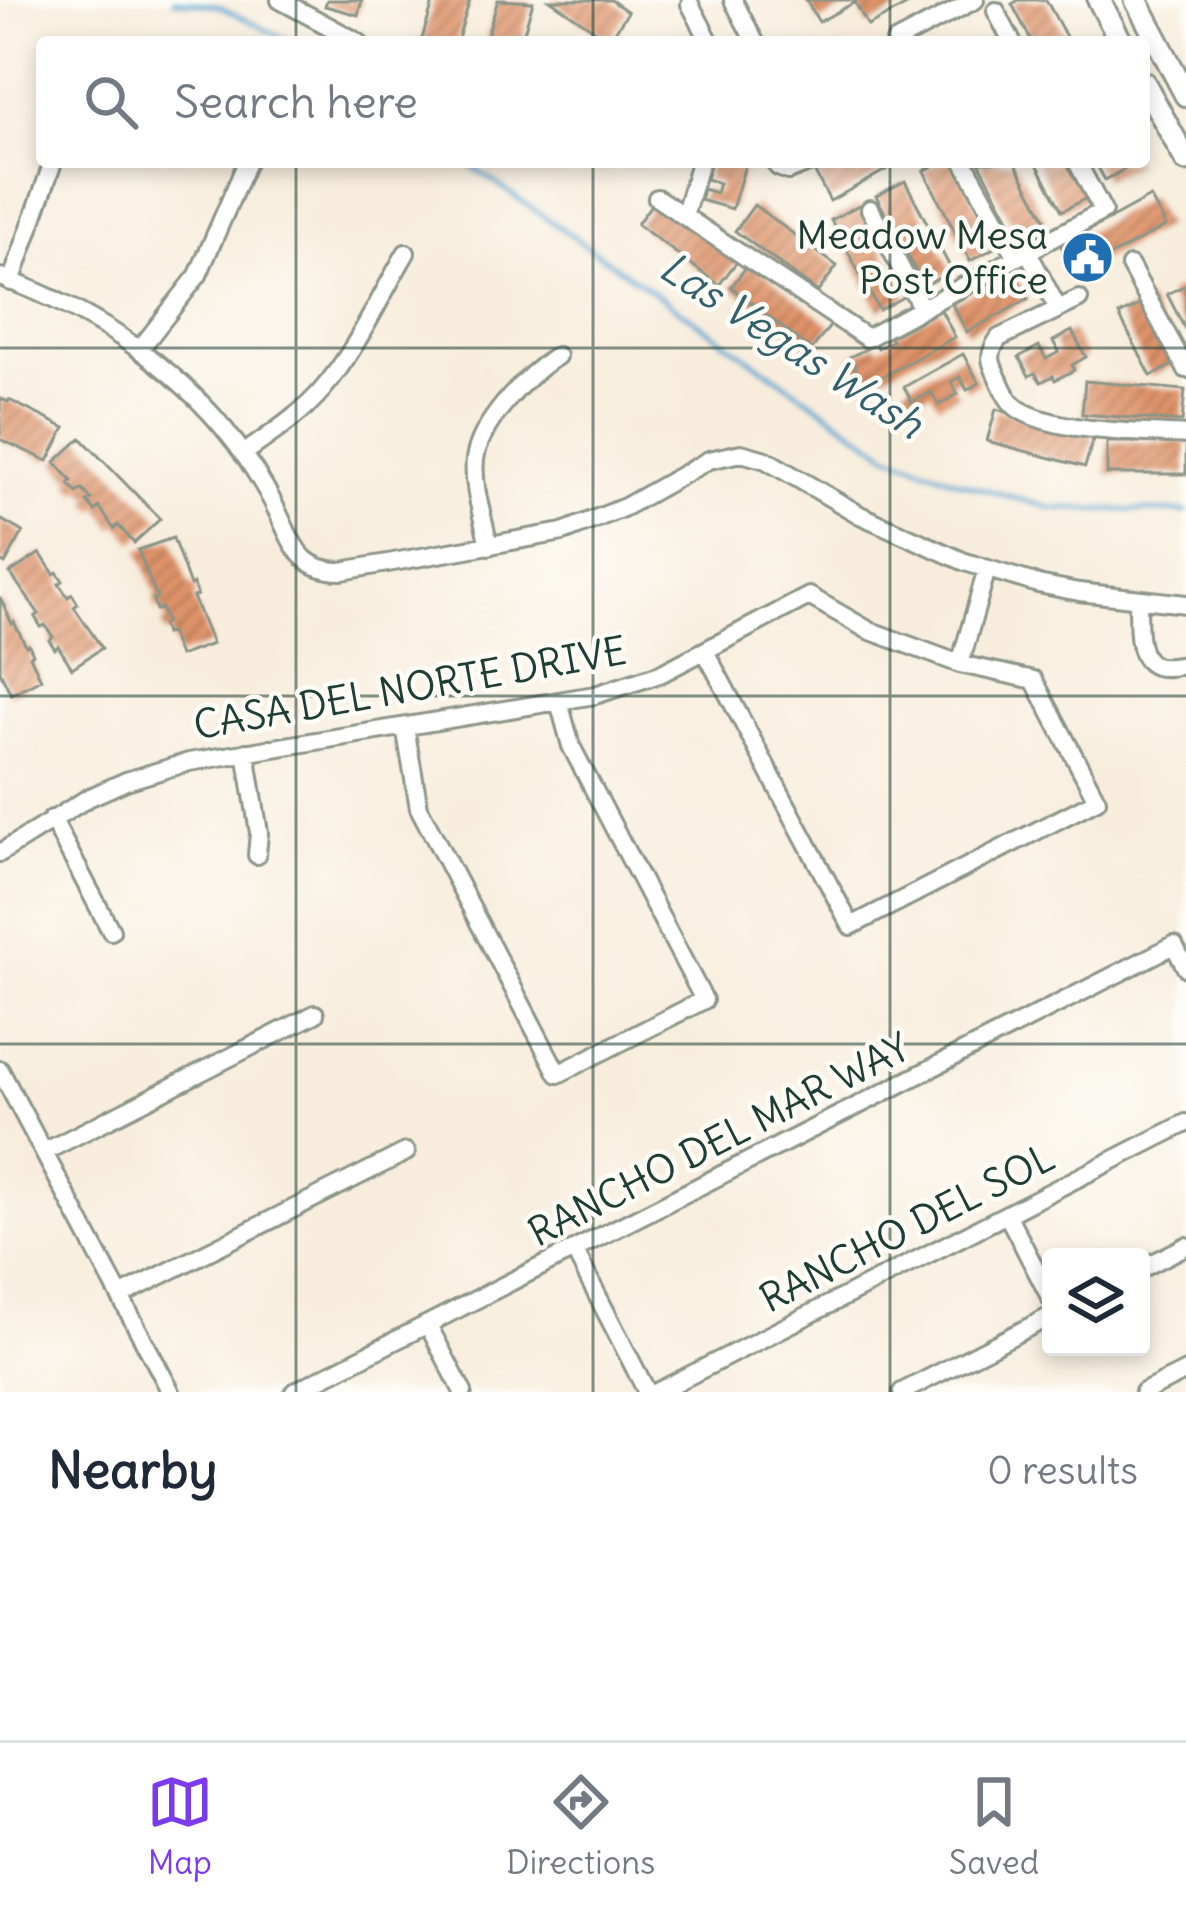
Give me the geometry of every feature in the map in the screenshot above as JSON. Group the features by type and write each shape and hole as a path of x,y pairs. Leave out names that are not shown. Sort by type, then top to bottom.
{"main road":[{"path":"1099,0 1118,36"},
{"path":"1136,0 1186,94"},
{"path":"1150,94 1186,160"}],"street":[{"path":"280,0 347,36"},
{"path":"733,0 752,36"},
{"path":"906,36 975,0"},
{"path":"690,4 707,36"},
{"path":"996,11 1009,36"},
{"path":"51,168 6,279 68,306 140,350 197,398 243,454 292,545 322,569 342,571 542,537 625,508 709,460 741,453 766,460 894,532 987,569 1058,588 1186,604"},
{"path":"140,350 197,275 244,168"},
{"path":"684,215 698,168"},
{"path":"968,168 1058,309"},
{"path":"657,198 867,338 1103,211 1080,168"},
{"path":"870,209 922,309"},
{"path":"243,454 301,412 324,388 406,253"},
{"path":"1130,266 1186,369"},
{"path":"1079,299 999,338 989,359 1007,398 1022,411 1069,426 1186,435"},
{"path":"489,546 475,476 478,446 525,380 557,356"},
{"path":"960,664 987,569"},
{"name":"CASA DEL NORTE DRIVE","path":"0,853 88,798 126,781 189,762 595,695 660,674 809,596 868,630 960,664 1034,680 1096,800 850,926 705,652"},
{"path":"1138,600 1140,647 1147,661 1157,667 1186,665"},
{"path":"405,727 419,808 558,1075 704,1000 571,746 559,702"},
{"path":"245,752 259,833 257,855"},
{"path":"52,819 111,931"},
{"name":"RANCHO DEL MAR WAY","path":"294,1392 1174,945 1186,968"},
{"path":"44,1152 315,1014"},
{"path":"0,1070 171,1392"},
{"name":"RANCHO DEL SOL","path":"657,1392 1186,1123"},
{"path":"120,1296 406,1152"},
{"path":"1007,1214 1042,1282"},
{"path":"1150,1264 1186,1246"},
{"path":"574,1250 646,1392"},
{"path":"902,1392 1042,1321"},
{"path":"428,1324 463,1392"},
{"path":"1147,1391 1186,1371"}],"building":[{"path":"327,0 362,0 358,15 325,6"},
{"path":"434,0 470,0 459,36 423,36"},
{"path":"498,0 533,2 523,36 487,36"},
{"path":"550,0 611,0 628,12 612,36 603,36"},
{"path":"806,0 916,0 868,26 855,2 819,22"},
{"path":"1046,0 1066,36 1029,36 1012,4"},
{"path":"709,168 744,168 732,209 700,200 703,189 716,193 719,183 706,179"},
{"path":"825,168 889,168 830,201 815,173"},
{"path":"957,168 998,246 970,261 924,171"},
{"path":"982,168 1018,168 1046,220 1018,235"},
{"path":"1039,168 1075,168 1090,196 1062,211"},
{"path":"1098,168 1127,168 1105,180"},
{"path":"905,181 952,271 924,286 876,196"},
{"path":"1150,197 1166,226 1077,274 1061,246"},
{"path":"656,198 739,259 719,285 637,224"},
{"path":"754,205 837,266 818,292 735,231"},
{"path":"859,205 907,295 879,310 831,220"},
{"path":"750,262 831,325 811,350 731,287"},
{"path":"1013,271 1028,299 967,332 952,304"},
{"path":"1186,285 1186,331 1167,294"},
{"path":"1148,301 1179,362 1151,376 1119,315"},
{"path":"941,310 955,337 865,386 850,357 892,341 890,337"},
{"path":"1072,331 1086,357 1072,365 1074,370 1041,382 1035,373 1029,376 1019,357 1039,346 1046,359 1059,352 1053,341"},
{"path":"963,354 979,383 967,390 960,377 951,382 958,394 939,405 931,392 912,402 904,387"},
{"path":"1085,381 1185,390 1182,422 1082,414"},
{"path":"0,398 65,428 48,461 0,439"},
{"path":"996,409 1094,436 1085,467 987,441"},
{"path":"81,438 160,519 134,543 118,525 114,529 99,507 95,511 82,489 77,493 55,462"},
{"path":"1107,442 1186,442 1186,474 1107,474"},
{"path":"0,519 23,532 5,564 0,561"},
{"path":"173,538 212,644 179,656 170,632 165,634 162,624 166,622 161,608 156,610 153,599 157,598 138,550"},
{"path":"40,553 63,581 59,584 68,597 72,594 78,604 74,607 102,648 72,668 49,640 53,637 45,625 41,627 35,617 39,614 10,573"},
{"path":"0,597 12,624 29,645 41,679 11,694 0,672"}],"waterway":[{"name":"Las Vegas Wash","path":"173,0 218,6 279,36"},
{"name":"Las Vegas Wash","path":"474,168 888,454 960,482 1050,508 1186,512"}],"place":[{"name":"Meadow Mesa Post Office","path":"1087,257"}]}
